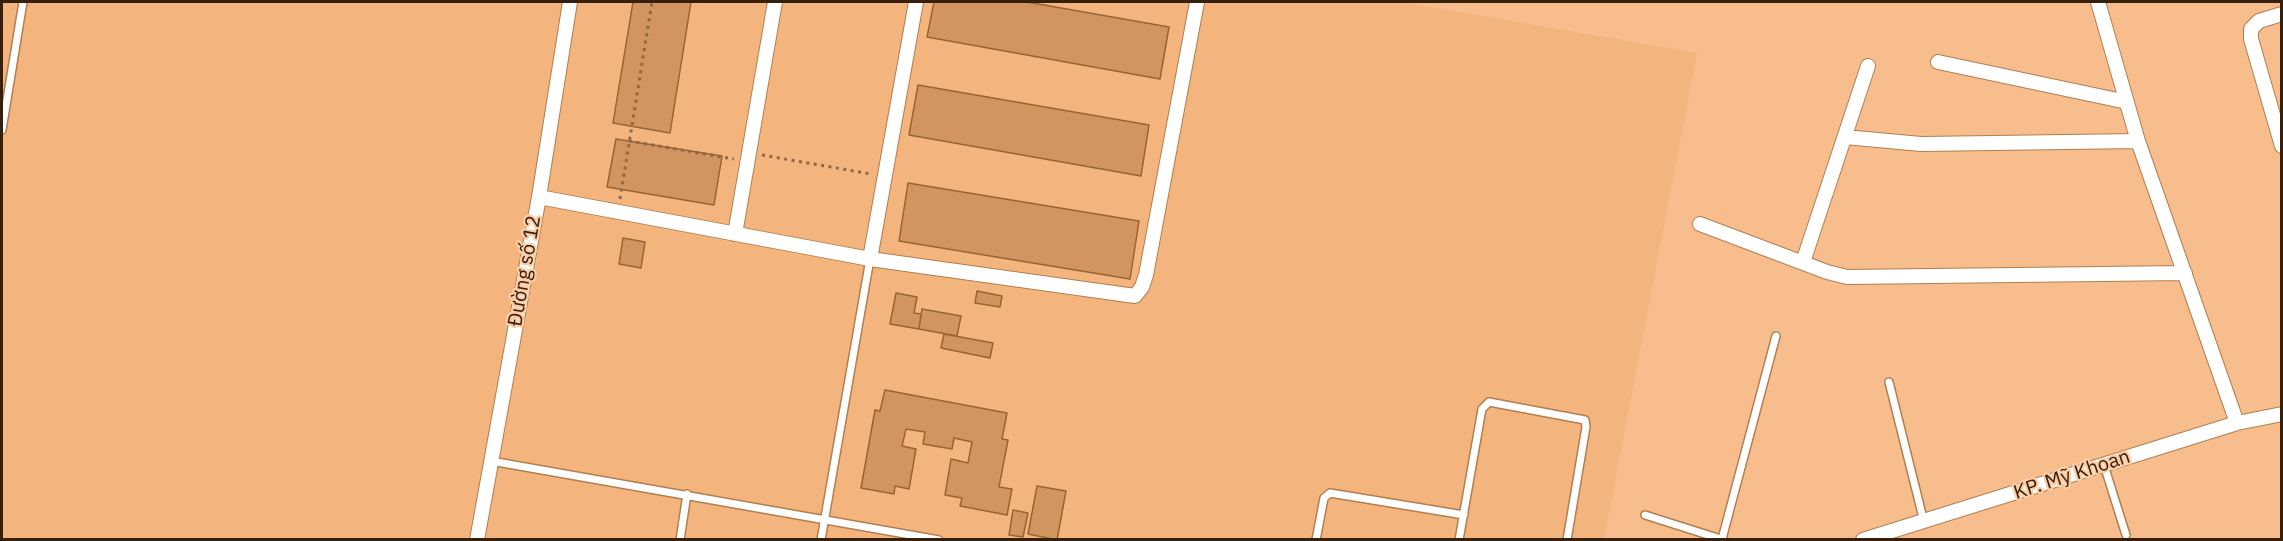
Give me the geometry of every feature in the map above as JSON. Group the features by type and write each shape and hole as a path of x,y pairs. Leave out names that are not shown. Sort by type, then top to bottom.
{"street":[{"name":"Đường số 12","path":"477,540 570,2"},
{"path":"735,234 775,2"},
{"path":"870,259 916,2"},
{"path":"538,197 870,259 1135,296 1142,287 1146,275 1197,2"},
{"path":"2097,2 2138,141 2237,423"},
{"path":"2282,14 2259,21 2251,29 2251,39 2282,146"},
{"path":"1938,62 2127,102"},
{"path":"1803,262 1868,66"},
{"path":"1845,136 1921,144 2138,141"},
{"path":"1700,224 1847,277 2185,273"},
{"name":"KP. Mỹ Khoan","path":"1863,540 2237,423 2282,414"}],"lane":[{"path":"2,130 23,2"},
{"path":"821,540 870,259"},
{"path":"1644,514 1723,539 1776,336"},
{"path":"1890,382 1924,522"},
{"path":"1459,540 1482,409 1486,403 1492,402 1582,418 1586,427 1567,540"},
{"path":"491,461 939,540"},
{"path":"2104,465 2126,535"},
{"path":"1316,540 1324,498 1330,493 1464,515"},
{"path":"680,540 687,494"}],"path":[{"path":"618,212 652,2"},
{"path":"629,141 885,176"}],"shaded area":[{"path":"2,2 1402,2 1697,53 1604,539 2,540"}],"building":[{"path":"633,2 691,2 670,133 613,123"},
{"path":"934,2 1027,2 1169,27 1160,79 927,37"},
{"path":"918,85 1149,125 1141,176 909,135"},
{"path":"616,139 722,156 714,205 607,187"},
{"path":"908,183 1139,221 1130,279 899,241"},
{"path":"623,238 645,242 641,268 619,264"},
{"path":"977,291 1002,296 1000,307 975,303"},
{"path":"896,293 917,297 914,313 921,314 919,329 890,324"},
{"path":"922,309 961,316 957,336 919,329"},
{"path":"944,334 993,343 990,358 941,348"},
{"path":"885,390 1007,413 1002,439 1008,440 999,487 1012,489 1007,515 960,506 962,498 945,495 951,459 968,463 972,442 954,438 952,449 923,444 925,432 906,429 902,446 916,449 909,489 895,486 894,494 861,488 875,410 880,411"},
{"path":"1037,486 1066,491 1057,540 1028,534"},
{"path":"1013,510 1028,513 1023,537 1009,535"}]}
